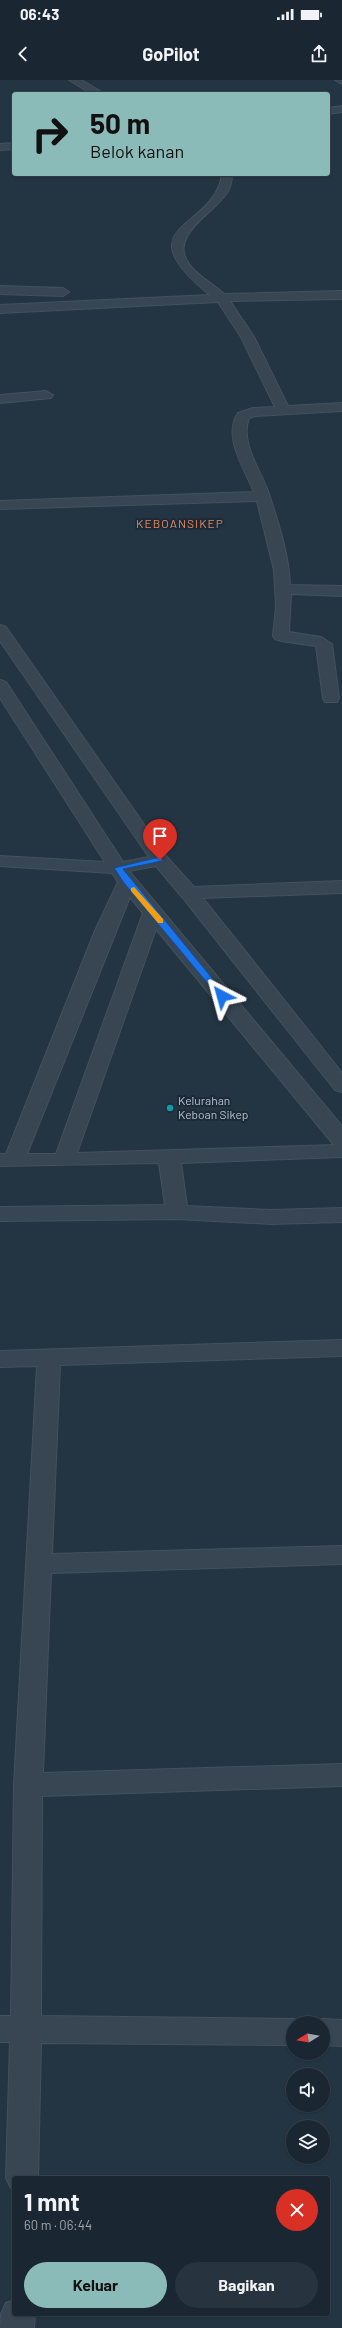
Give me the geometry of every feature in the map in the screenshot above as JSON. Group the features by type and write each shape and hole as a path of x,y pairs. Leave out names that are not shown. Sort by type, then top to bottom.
{"street":[{"path":"74,80 96,92"},
{"path":"330,111 342,109"},
{"path":"0,147 12,146"},
{"path":"227,176 227,184 218,196 186,229 179,241 178,254 194,276 217,295 244,335 283,410"},
{"path":"0,290 217,295 342,295"},
{"path":"0,309 181,299 217,295"},
{"path":"0,400 46,395"},
{"path":"332,698 324,644 316,640 281,636 284,589 275,536 263,496 240,441 239,426 243,416 247,414 283,410 342,407"},
{"path":"0,505 263,496"},
{"path":"284,589 342,590"},
{"path":"0,630 160,860 189,893 246,967 342,1086"},
{"path":"0,685 123,875 342,1140"},
{"path":"0,861 123,875 160,860"},
{"path":"123,875 104,933 7,1160 64,1160 342,1150"},
{"path":"189,893 342,888"},
{"path":"64,1160 152,911"},
{"path":"169,1156 177,1212"},
{"path":"0,1214 177,1212 271,1217 342,1215"},
{"path":"0,1359 342,1348"},
{"path":"22,2176 13,2029 40,1564 48,1357"},
{"path":"40,1564 342,1555"},
{"path":"28,1784 342,1775"},
{"path":"13,2029 286,2032"},
{"path":"330,2032 342,2032"},
{"path":"17,2328 18,2316"}],"slow traffic":[{"path":"134,889 161,921"}],"place":[{"name":"Kelurahan Keboan Sikep","path":"170,1108"}],"district":[{"name":"KEBOANSIKEP","path":"180,524"}],"route":[{"path":"160,860 118,868 127,882 222,996"}]}
